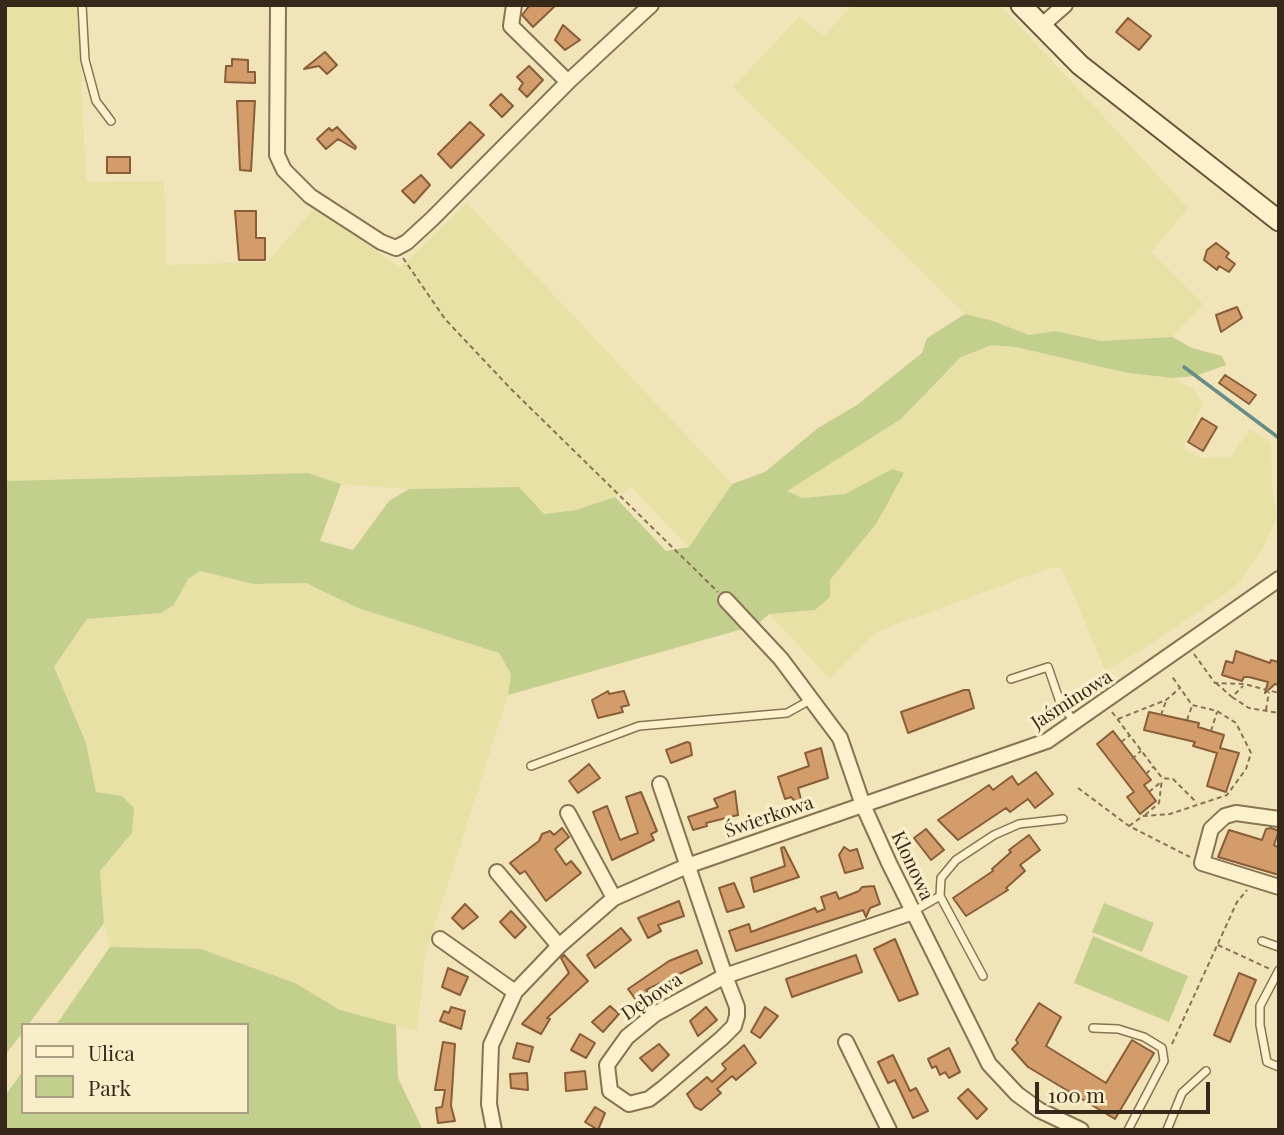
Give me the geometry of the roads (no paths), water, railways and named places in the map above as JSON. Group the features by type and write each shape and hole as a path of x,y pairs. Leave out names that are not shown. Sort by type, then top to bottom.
{"main road":[{"path":"1021,5 1080,65 1279,221"}],"street":[{"path":"278,5 276,155 284,170 310,196 381,242 396,248 407,242 433,218 568,82 651,5"},
{"path":"514,5 511,26 568,82"},
{"path":"1041,27 1065,5"},
{"name":"Jaśminowa","path":"863,805 1035,747 1075,723 1279,579"},
{"name":"Klonowa","path":"726,600 781,659 840,738 863,805 989,1063 1017,1094 1039,1110 1081,1130"},
{"path":"660,784 725,976"},
{"name":"Świerkowa","path":"494,1130 489,1104 492,1045 515,992 559,946 614,898 687,866 863,805"},
{"path":"568,813 614,898"},
{"path":"1279,819 1236,813 1225,816 1211,829 1202,863 1279,887"},
{"path":"497,872 559,946"},
{"name":"Dębowa","path":"725,976 737,1007 737,1016 734,1026 722,1038 649,1100 629,1104 610,1091 607,1065 627,1037 655,1014 725,976 913,912"},
{"path":"440,939 515,992"},
{"path":"846,1042 889,1130"}],"lane":[{"path":"82,5 85,60 96,101 111,121"},
{"path":"1011,679 1048,667 1059,702 1075,723"},
{"path":"531,766 639,726 787,713 813,699"},
{"path":"983,976 940,896 941,878 956,860 993,835 1019,824 1063,819"},
{"path":"913,912 940,896"},
{"path":"1262,941 1279,947"},
{"path":"1278,971 1261,1006 1260,1025 1267,1062 1279,1067"},
{"path":"1093,1028 1118,1029 1144,1037 1162,1048 1164,1060 1128,1130"},
{"path":"1167,1130 1182,1093 1206,1071"}],"waterway":[{"path":"1184,367 1279,438"}]}
